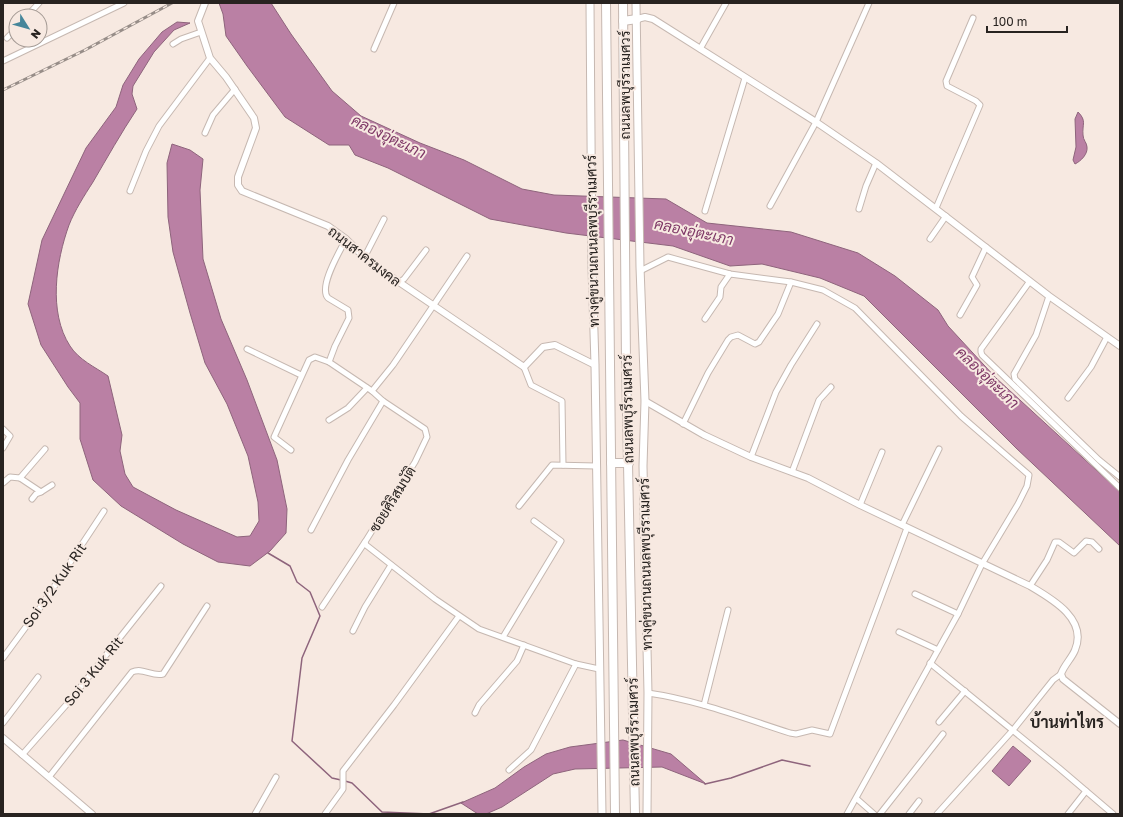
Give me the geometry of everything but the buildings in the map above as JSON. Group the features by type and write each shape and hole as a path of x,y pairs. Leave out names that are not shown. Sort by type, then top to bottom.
{"main road":[{"name":"ทางคู่ขนานถนนลพบุรีราเมศวร์","path":"590,3 592,267 602,814"},
{"name":"ถนนลพบุรีราเมศวร์","path":"606,3 615,814"},
{"name":"ถนนลพบุรีราเมศวร์","path":"623,3 625,267 635,814"},
{"name":"ทางคู่ขนานถนนลพบุรีราเมศวร์","path":"636,3 640,187 640,269 645,401 643,466 648,693 648,814"},
{"path":"623,21 637,19"},
{"path":"610,463 629,463"}],"street":[{"path":"3,61 124,3"},
{"name":"ถนนสาครมงคล","path":"205,3 198,21 210,58 235,89 254,118 256,128 238,177 240,189 328,226 346,239 364,258 432,306 524,367"},
{"path":"374,49 394,3"},
{"path":"700,49 726,3"},
{"path":"770,206 816,122 869,3"},
{"path":"637,19 645,17 653,19 816,122 876,163 1049,296 1120,346"},
{"path":"936,208 980,105 976,100 948,86 946,81 973,18"},
{"path":"173,44 181,39 201,32"},
{"path":"130,191 146,151 159,126 210,58"},
{"path":"705,211 745,78"},
{"path":"205,133 213,116 235,89"},
{"path":"859,210 866,186 876,163"},
{"path":"930,239 946,216"},
{"path":"364,258 384,218"},
{"path":"292,450 274,437 293,393 309,360 315,357 329,362 349,318 350,313 348,310 325,295 329,274 346,239"},
{"path":"960,315 977,285 972,276 986,247"},
{"path":"396,281 401,281 404,279 426,250"},
{"path":"329,420 348,408 393,366 467,256"},
{"path":"640,269 668,257 730,274 791,282 823,290 855,308 961,416 1029,475 1027,486 1018,504 982,564 958,614 847,814"},
{"path":"704,318 720,297 721,287 730,274"},
{"path":"1030,281 980,352 1120,488"},
{"path":"683,424 708,373 728,340 731,337 738,335 755,344 759,342 778,314 791,282"},
{"path":"1049,296 1036,335 1014,374 1015,379 1099,460 1120,476"},
{"path":"751,457 776,392 817,324"},
{"path":"1068,398 1091,367 1107,337"},
{"path":"563,466 562,401 531,385 524,367 543,347 555,345 595,366"},
{"path":"247,349 302,375"},
{"name":"ซอยศิริสมบัติ","path":"329,362 425,429 428,437 415,462 365,542 366,545 459,616 479,629 576,664 599,669"},
{"path":"792,472 819,400 831,387"},
{"path":"287,390 293,393"},
{"path":"311,530 348,460 383,401"},
{"path":"645,401 683,424 751,457 808,478 860,505 1030,586 1062,607 1075,624 1079,636 1075,650 1061,674 1054,680 1013,730 937,814"},
{"path":"3,429 10,436 3,448"},
{"path":"20,478 45,449"},
{"path":"648,693 673,697 704,705 790,733 796,734 812,730 830,734 905,526 939,449"},
{"path":"860,505 882,452"},
{"path":"519,506 552,466 596,466"},
{"path":"3,484 10,477 20,478 41,492"},
{"path":"32,499 36,494 52,485"},
{"name":"Soi 3/2 Kuk Rit","path":"3,658 42,605 104,511"},
{"path":"503,637 561,541 534,521"},
{"path":"1030,586 1047,560 1055,542 1059,542 1074,553 1086,541 1092,542 1099,549"},
{"path":"322,607 365,542"},
{"path":"353,630 391,564"},
{"name":"Soi 3 Kuk Rit","path":"22,755 67,704 161,586"},
{"path":"915,594 958,614"},
{"path":"48,777 132,672 137,669 157,674 164,674 207,606"},
{"path":"704,705 728,610"},
{"path":"325,814 343,789 343,771 394,705 459,616"},
{"path":"900,632 938,650"},
{"path":"475,713 479,705 517,662 524,645"},
{"path":"930,663 1113,814"},
{"path":"508,770 531,750 576,664"},
{"path":"1061,674 1064,679 1120,724"},
{"path":"3,723 38,677"},
{"path":"939,722 965,691"},
{"path":"880,814 943,734"},
{"path":"3,738 92,814"},
{"path":"255,814 276,776"},
{"path":"1068,814 1086,792"},
{"path":"856,799 874,814"},
{"path":"909,814 919,801"}],"water":[{"name":"คลองอุ่ตะเภา","path":"219,3 271,3 291,34 332,91 361,116 420,143 464,160 522,189 554,195 666,199 707,223 791,232 858,253 895,276 938,310 948,326 996,378 1120,492 1120,546 1016,448 864,296 820,278 762,264 730,266 673,246 566,233 490,219 388,168 355,155 349,145 329,145 285,117 226,36 223,14"},
{"path":"177,22 190,23 174,30 154,52 133,86 132,94 137,109 71,219 64,239 56,286 59,318 63,333 74,351 108,376 122,435 120,451 125,474 133,487 176,510 237,537 250,536 259,521 258,502 248,456 227,404 205,363 173,252 168,217 167,163 172,144 190,150 203,159 200,190 203,259 221,319 247,380 277,460 287,509 286,533 270,551 250,566 218,562 183,544 121,506 93,480 80,439 80,403 41,345 28,304 42,240 86,148 116,107 123,85 139,59 162,32"},
{"path":"1078,112 1084,123 1083,137 1087,150 1084,157 1075,164 1073,160 1076,147 1075,119"},
{"path":"623,740 671,754 706,784 662,767 575,769 553,774 502,807 486,814 478,814 461,803 495,788 524,767 546,754 570,747"},
{"path":"1013,746 1031,761 1009,786 992,771"}],"waterway":[{"path":"268,553 290,566 297,582 310,592 320,616 302,658 292,741 332,778 341,780"},
{"path":"705,784 731,778 782,760 810,766"},
{"path":"345,781 352,783 382,812 429,814 463,802"}],"railway":[{"path":"3,90 85,50 172,3"}],"district":[{"name":"บ้านท่าไทร","path":"1067,722"}]}
